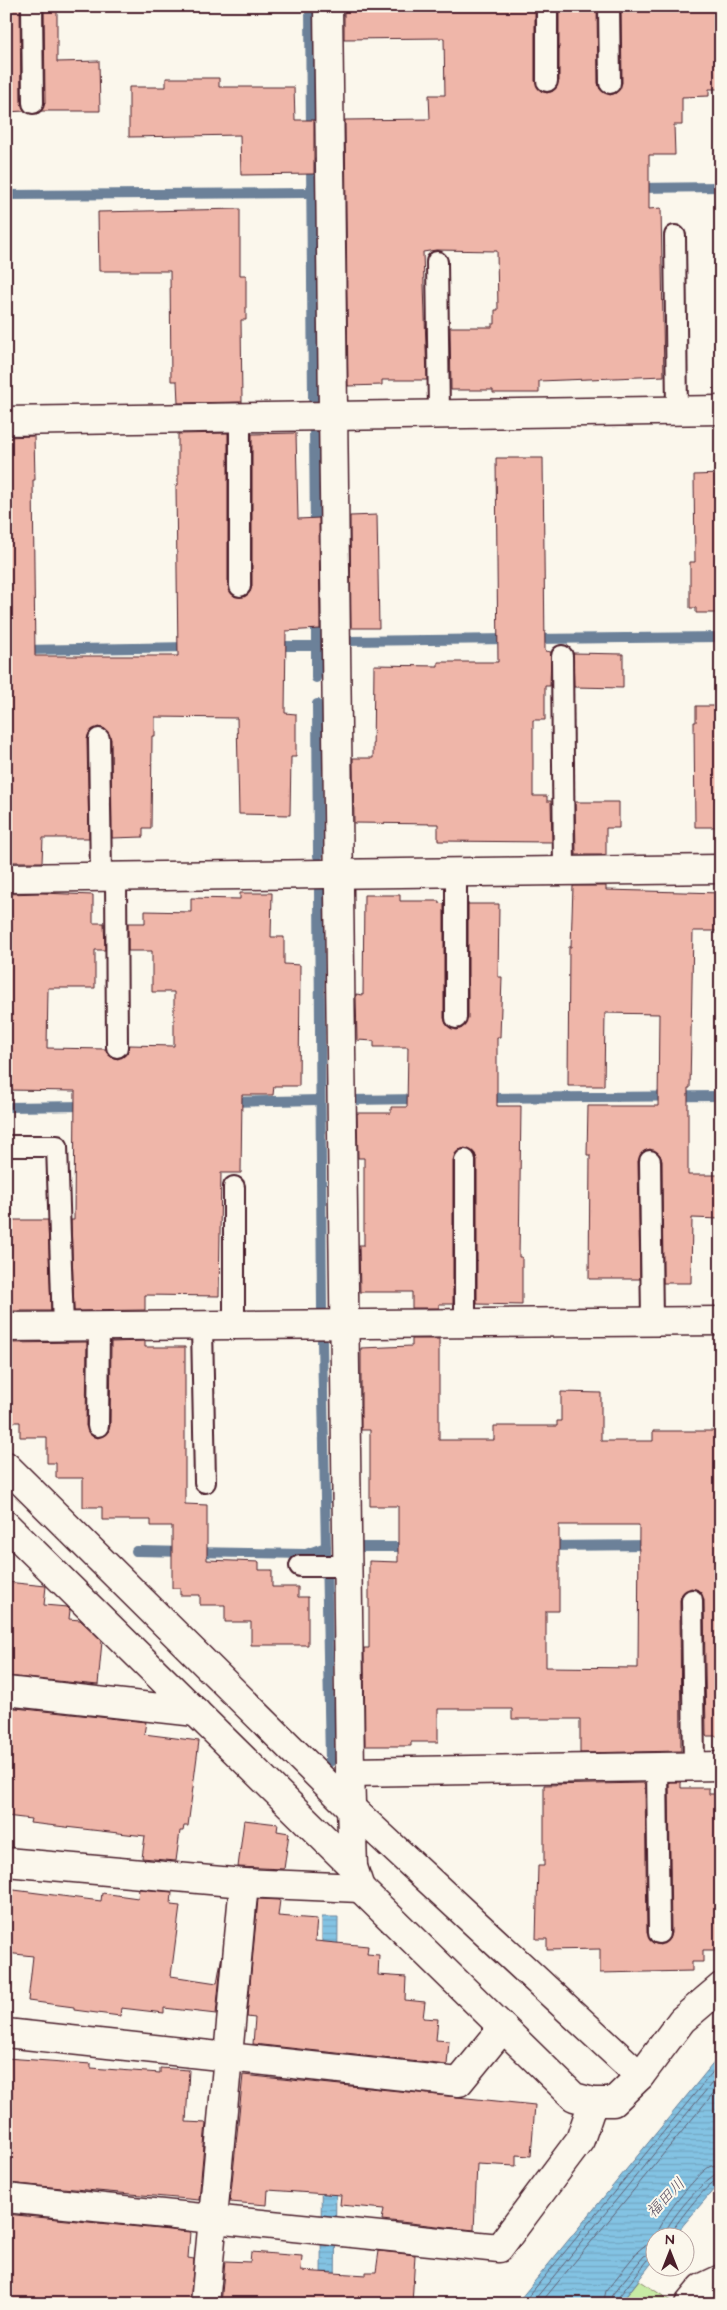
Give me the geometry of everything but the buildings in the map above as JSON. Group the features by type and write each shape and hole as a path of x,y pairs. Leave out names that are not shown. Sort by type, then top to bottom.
{"street":[{"path":"328,6 345,1324 342,1566 351,1808 356,1878"},
{"path":"6,421 721,410"},
{"path":"6,878 721,869"},
{"path":"6,1327 721,1321"},
{"path":"6,1466 351,1808 640,2076"},
{"path":"6,1525 196,1712 503,2028 574,2097 593,2102 613,2102 640,2076 682,2020 721,1987"},
{"path":"6,1691 196,1712"},
{"path":"350,1772 721,1766"},
{"path":"6,1862 244,1883 356,1878"},
{"path":"205,2304 244,1883"},
{"path":"6,2033 459,2082 503,2028"},
{"path":"6,2198 499,2248 580,2140 593,2102"},
{"path":"689,2304 702,2288 721,2279"}],"lane":[{"path":"32,6 33,103"},
{"path":"547,6 547,81"},
{"path":"609,6 610,84"},
{"path":"676,236 677,411"},
{"path":"437,262 439,414"},
{"path":"240,418 240,586"},
{"path":"562,656 564,871"},
{"path":"99,738 117,1047"},
{"path":"456,872 456,1018"},
{"path":"6,1146 57,1146 62,1327"},
{"path":"465,1160 465,1323"},
{"path":"650,1161 652,1321"},
{"path":"234,1188 234,1325"},
{"path":"98,1426 99,1326"},
{"path":"202,1326 205,1482"},
{"path":"307,1566 342,1566"},
{"path":"692,1600 694,1767"},
{"path":"657,1767 659,1932"}],"green space":[{"path":"639,2280 672,2302 670,2304 620,2304"}],"water":[{"path":"322,1917 338,1917 335,2304 321,2304"},
{"name":"福田川","path":"721,2054 721,2181 681,2228 644,2228 644,2273 620,2304 516,2304"}],"waterway":[{"path":"310,6 311,133"},
{"path":"311,162 313,399"},
{"path":"637,188 721,187"},
{"path":"6,195 311,193"},
{"path":"314,427 315,531"},
{"path":"316,618 316,678"},
{"path":"532,639 721,637"},
{"path":"348,641 510,639"},
{"path":"272,646 316,646"},
{"path":"22,650 190,647"},
{"path":"317,704 318,856"},
{"path":"319,890 322,1310"},
{"path":"484,1098 721,1096"},
{"path":"350,1100 420,1099"},
{"path":"228,1102 320,1100"},
{"path":"6,1107 87,1106"},
{"path":"322,1340 330,1762"},
{"path":"547,1546 652,1545"},
{"path":"136,1551 306,1554 326,1547"},
{"path":"355,1547 410,1547"}]}
